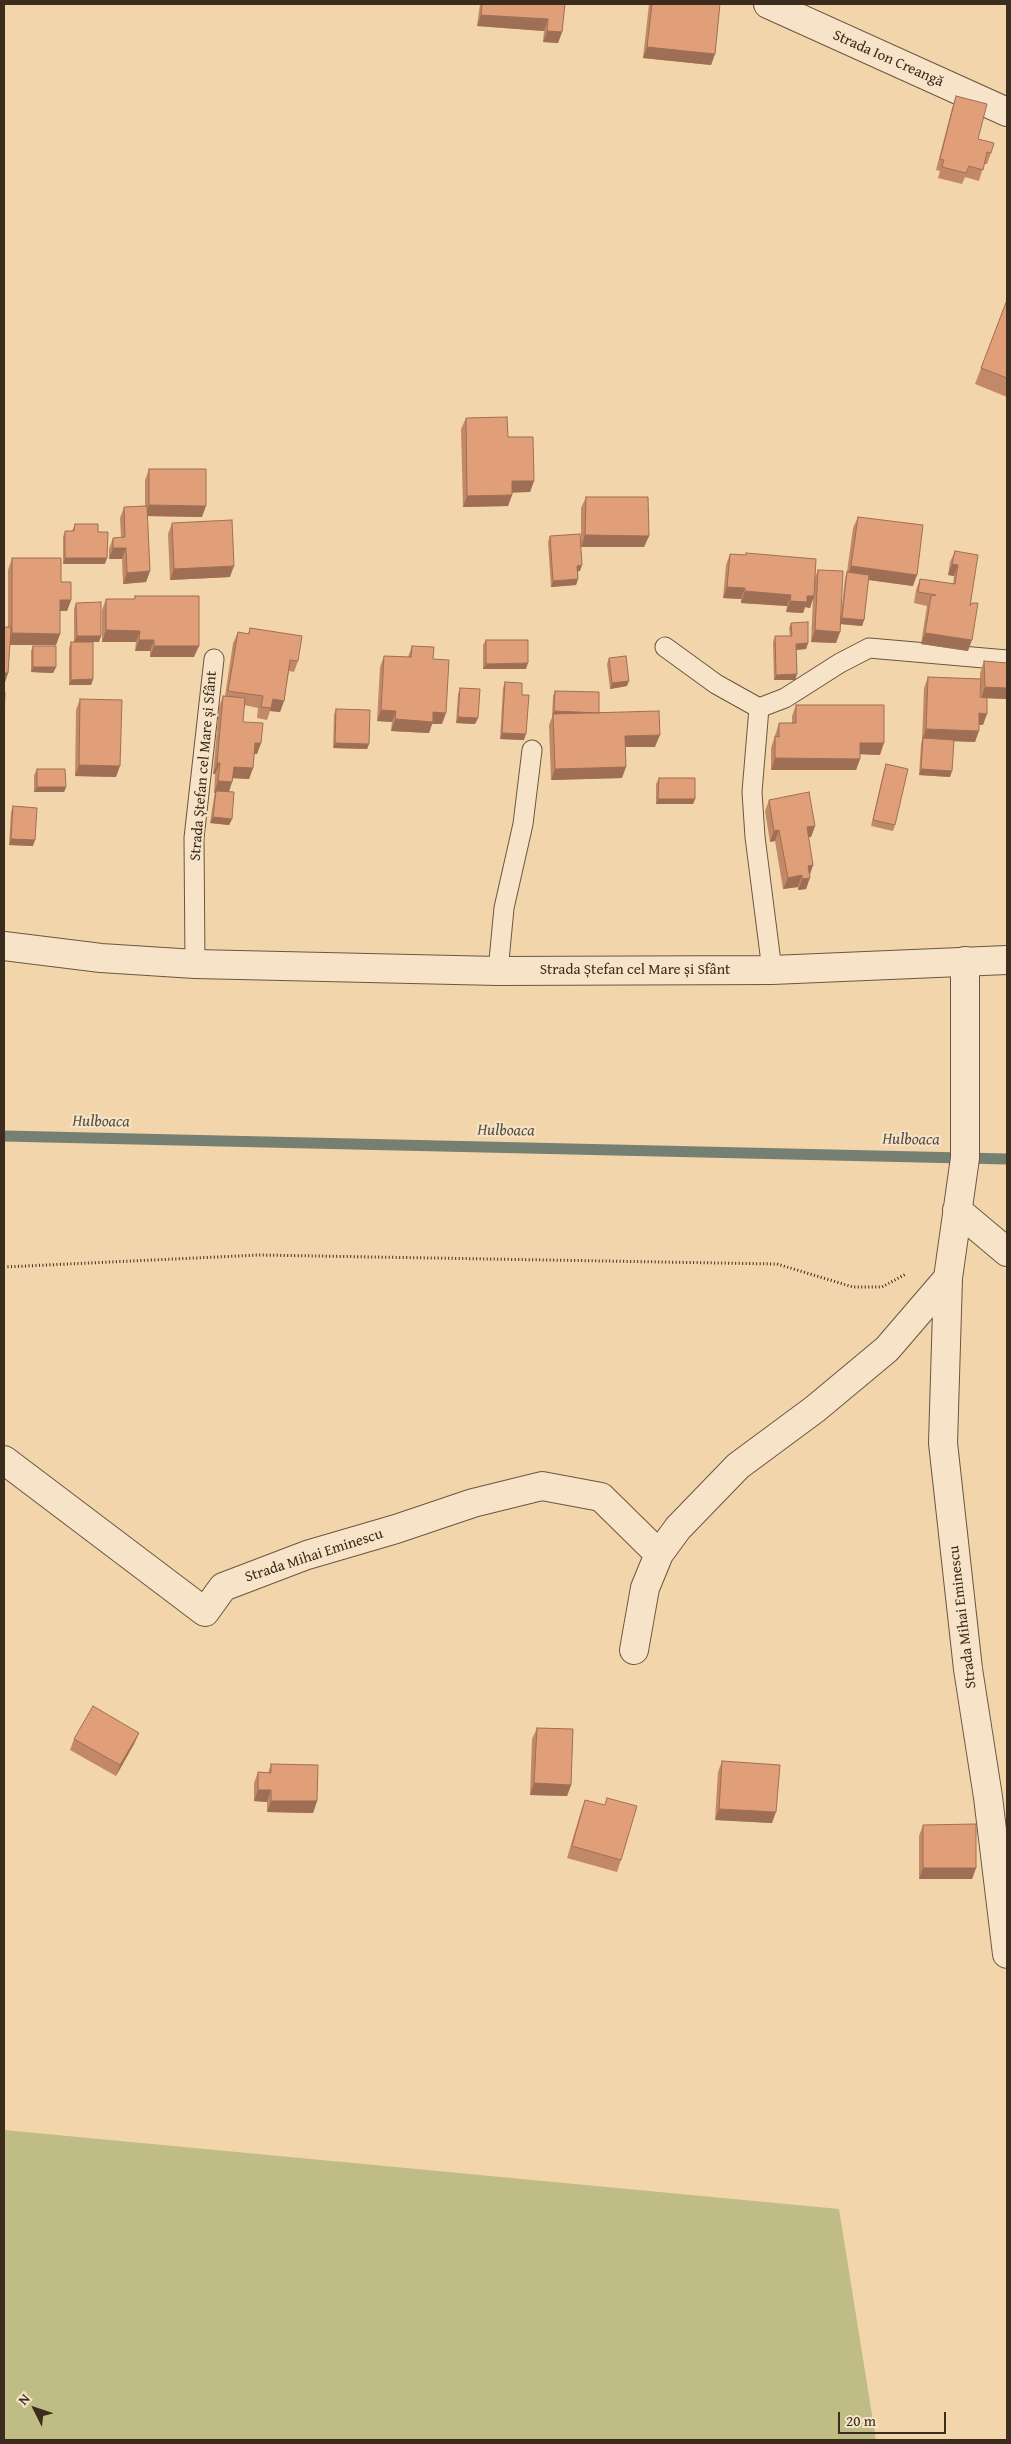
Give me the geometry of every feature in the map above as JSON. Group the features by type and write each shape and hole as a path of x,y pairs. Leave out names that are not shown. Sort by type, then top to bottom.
{"street":[{"name":"Strada Ion Creangă","path":"768,4 1007,112"},
{"name":"Strada Ștefan cel Mare și Sfânt","path":"4,946 101,958 195,964 498,971 772,970 1007,960"},
{"name":"Strada Mihai Eminescu","path":"966,961 966,1158 948,1278 944,1442 968,1669 988,1797 1007,1954"},
{"path":"957,1210 1007,1252"},
{"path":"634,1650 645,1588 659,1554 678,1528 738,1466 815,1409 887,1349 948,1278"},
{"name":"Strada Mihai Eminescu","path":"4,1460 205,1612 223,1587 270,1569 473,1502 542,1486 601,1497 659,1554"}],"lane":[{"path":"665,646 716,684 759,708"},
{"path":"759,708 785,698 840,663 869,648 1007,660"},
{"name":"Strada Ștefan cel Mare și Sfânt","path":"195,964 194,838 214,659"},
{"path":"759,708 752,792 755,837 772,970"},
{"path":"498,971 504,908 523,824 532,750"}],"path":[{"path":"4,1268 259,1255 777,1264 853,1286 872,1287 882,1287 909,1272"}],"shaded area":[{"path":"4,2130 839,2209 876,2440 4,2440"}],"building":[{"path":"482,4 565,4 562,32 547,31 548,19 481,15"},
{"path":"652,4 720,4 715,54 647,47"},
{"path":"956,96 987,104 978,139 994,143 991,153 987,152 983,170 969,166 966,173 942,167 944,160 940,159"},
{"path":"1007,300 1007,378 981,368"},
{"path":"507,417 508,437 533,437 534,481 512,481 512,495 467,496 466,418"},
{"path":"149,469 206,469 206,506 149,505"},
{"path":"586,497 648,497 649,536 585,535"},
{"path":"147,506 150,571 127,573 126,548 113,548 113,538 125,537 124,507"},
{"path":"858,517 923,525 917,575 851,566"},
{"path":"232,520 234,566 174,569 172,523"},
{"path":"75,524 98,524 98,532 108,532 107,558 65,558 65,531 74,531"},
{"path":"580,534 582,565 577,566 578,579 553,581 550,536"},
{"path":"955,551 978,555 970,606 972,603 978,603 972,640 925,633 931,596 936,595 918,592 920,579 955,584 958,565 952,564"},
{"path":"746,553 816,559 814,596 807,596 807,602 790,601 791,595 745,591 745,588 727,587 730,554 746,555"},
{"path":"12,558 61,558 61,582 71,582 71,600 60,600 60,634 12,633"},
{"path":"818,570 843,571 840,632 815,630"},
{"path":"847,572 869,575 864,620 842,618"},
{"path":"135,596 199,596 199,646 154,646 154,640 139,640 140,631 106,630 106,599 135,599"},
{"path":"101,602 101,636 77,636 76,603"},
{"path":"808,622 808,643 796,644 797,674 776,675 775,636 792,636 791,623"},
{"path":"4,627 11,627 8,673 4,673"},
{"path":"250,628 302,636 298,661 290,660 284,701 273,699 271,708 261,707 263,696 228,691 238,632 249,634"},
{"path":"486,640 528,640 528,663 486,664"},
{"path":"71,642 93,642 93,679 71,680"},
{"path":"33,646 56,646 56,667 33,667"},
{"path":"412,646 434,647 433,659 449,660 446,713 433,712 433,722 395,719 396,711 381,710 384,656 411,657"},
{"path":"626,656 629,681 612,683 609,658"},
{"path":"984,661 1007,663 1007,688 985,687"},
{"path":"928,677 981,679 980,697 987,698 987,714 979,713 979,731 926,729"},
{"path":"505,682 522,683 522,695 529,695 526,734 502,733"},
{"path":"460,688 480,689 478,718 458,717"},
{"path":"555,691 599,692 599,713 554,711"},
{"path":"223,696 245,698 243,722 263,723 261,743 255,743 253,768 234,767 232,782 218,781 220,763 217,763"},
{"path":"80,699 122,700 120,766 79,765"},
{"path":"796,705 884,705 884,743 860,743 860,759 775,758 775,736 779,737 779,723 796,723"},
{"path":"336,709 370,710 369,744 335,743"},
{"path":"659,711 660,735 625,736 626,767 555,769 553,714"},
{"path":"923,738 954,740 952,771 921,769"},
{"path":"886,764 908,769 895,825 873,820"},
{"path":"37,769 65,769 66,787 37,787"},
{"path":"659,778 695,778 695,799 658,799"},
{"path":"216,791 234,792 232,819 213,817"},
{"path":"809,792 815,826 807,827 813,865 808,866 810,878 802,879 802,875 788,878 779,830 774,831 769,800"},
{"path":"13,806 37,808 35,840 11,839"},
{"path":"93,1706 139,1733 120,1765 74,1739"},
{"path":"537,1728 573,1729 571,1785 534,1783"},
{"path":"722,1761 780,1765 776,1812 719,1809"},
{"path":"271,1764 318,1765 317,1801 271,1801 271,1790 258,1790 258,1772 271,1773"},
{"path":"607,1798 637,1806 621,1860 572,1846 585,1800 605,1805"},
{"path":"976,1824 976,1868 923,1868 923,1825"}],"waterway":[{"name":"Hulboaca","path":"4,1136 1007,1159"}]}
